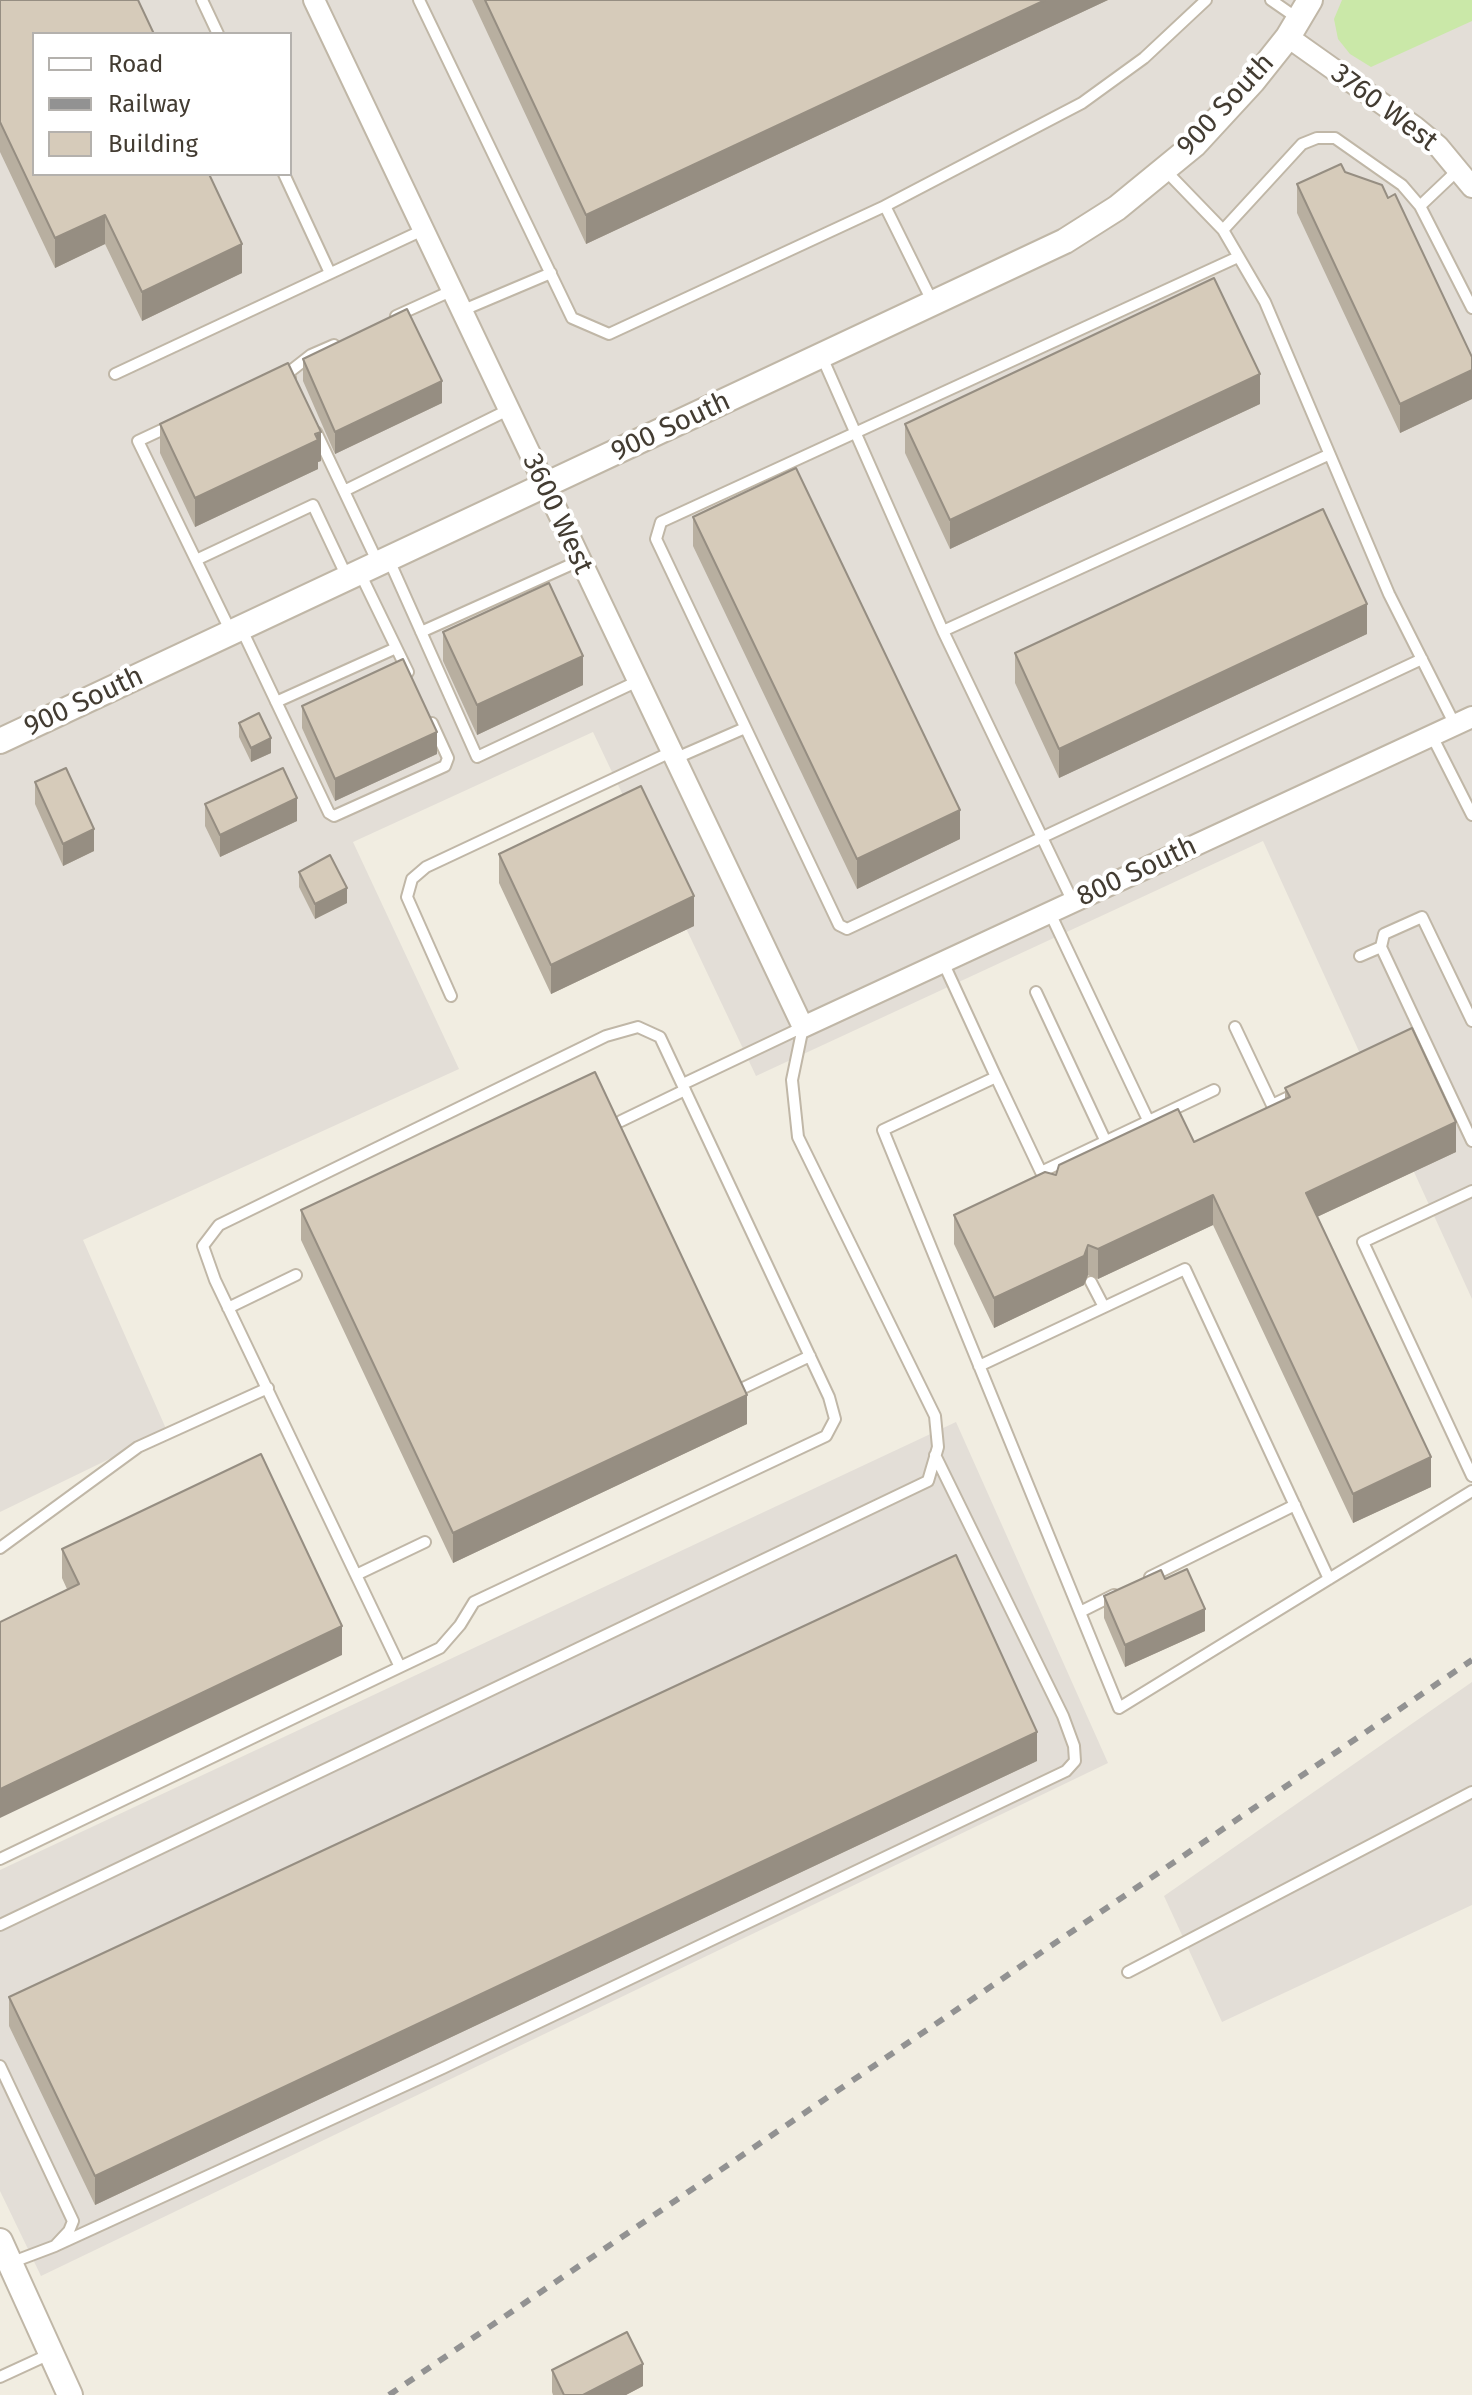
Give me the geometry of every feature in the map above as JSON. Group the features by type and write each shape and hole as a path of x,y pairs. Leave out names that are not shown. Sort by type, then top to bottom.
{"street":[{"name":"3600 West","path":"314,0 803,1027"},
{"name":"3760 West","path":"1299,18 1459,169 1472,187"},
{"name":"900 South","path":"0,741 1065,241 1165,170 1222,116 1299,18"},
{"name":"800 South","path":"803,1027 1464,721"},
{"path":"5,2252 70,2395"}],"lane":[{"path":"202,0 217,32"},
{"path":"419,0 572,318 609,334 885,206 1082,103 1144,58 1206,0"},
{"path":"1271,0 1299,18"},
{"path":"1223,230 1302,144 1317,138 1335,138 1402,185 1420,206 1472,308"},
{"path":"1420,206 1459,169"},
{"path":"1165,170 1223,230 1265,302 1389,594 1422,659 1464,721"},
{"path":"285,176 330,273"},
{"path":"885,206 934,305"},
{"path":"115,374 423,230"},
{"path":"1238,257 661,522 656,539 839,925 847,929 1422,659"},
{"path":"461,311 551,273"},
{"path":"381,323 451,291"},
{"path":"294,386 288,373 311,355 339,342"},
{"path":"822,357 943,631 1073,902"},
{"path":"344,491 508,410"},
{"path":"177,422 138,441 196,560 276,702 329,813 334,816 445,766 448,758 429,717"},
{"path":"313,426 344,491 396,648 416,689"},
{"path":"943,631 1328,455"},
{"path":"196,560 313,505 421,632 477,757 638,681"},
{"path":"421,632 579,561"},
{"path":"276,702 396,648"},
{"path":"451,996 407,897 412,879 426,867 672,755 745,728"},
{"path":"1432,736 1472,815"},
{"path":"1050,913 1149,1122"},
{"path":"1472,1021 1422,917 1384,934 1381,947 1472,1141"},
{"path":"1360,956 1381,947"},
{"path":"943,962 1047,1185"},
{"path":"1036,992 1106,1142"},
{"path":"0,1859 440,1648 474,1602 826,1436 835,1419 810,1356 660,1037 638,1027 606,1036 219,1225 203,1246 228,1308 400,1667"},
{"path":"621,1121 803,1027"},
{"path":"0,1925 928,1481 935,1455 935,1416 798,1137 792,1080 803,1027"},
{"path":"1235,1027 1272,1105 1313,1086"},
{"path":"1408,1041 1422,1034"},
{"path":"996,1077 883,1130 1119,1708 1472,1491"},
{"path":"1041,1172 1214,1090"},
{"path":"1472,1191 1363,1242 1472,1476"},
{"path":"979,1366 1185,1269 1329,1579"},
{"path":"228,1308 296,1275"},
{"path":"1091,1282 1104,1307"},
{"path":"739,1390 810,1356"},
{"path":"0,1548 138,1447 268,1388"},
{"path":"5,2252 55,2246 429,2075 1066,1771 1075,1761 1074,1746 1063,1716 935,1455"},
{"path":"1133,1585 1295,1505"},
{"path":"356,1575 425,1542"},
{"path":"1080,1612 1120,1592"},
{"path":"1128,1972 1472,1792"},
{"path":"0,2066 73,2221 69,2231 55,2246"},
{"path":"0,2377 52,2353"}],"shaded area":[{"path":"0,0 1472,0 1472,1299 1263,841 756,1076 593,732 353,842 459,1069 83,1240 167,1431 0,1512"},
{"path":"956,1422 1108,1763 41,2276 0,2191 0,1870"},
{"path":"1472,1682 1472,1905 1222,2022 1164,1896"}],"green space":[{"path":"1342,0 1472,0 1472,21 1371,67 1350,54 1338,39 1334,19"}],"building":[{"path":"0,0 138,0 153,32 32,32 32,176 210,176 242,244 142,292 105,215 55,238 0,122"},
{"path":"485,0 1045,0 586,215"},
{"path":"1341,164 1345,172 1382,185 1388,198 1395,194 1472,357 1472,370 1400,404 1297,184"},
{"path":"1214,278 1260,374 950,520 905,424"},
{"path":"407,309 442,381 335,432 303,359"},
{"path":"288,363 321,432 315,434 318,440 195,498 160,424"},
{"path":"796,468 960,810 857,859 693,517"},
{"path":"1323,509 1367,604 1059,749 1015,653"},
{"path":"549,583 583,656 477,705 443,632"},
{"path":"403,659 437,732 335,779 302,706"},
{"path":"259,713 271,738 251,748 239,723"},
{"path":"66,768 94,829 63,844 35,782"},
{"path":"283,768 297,798 220,835 205,804"},
{"path":"641,786 694,896 551,965 499,854"},
{"path":"330,855 347,888 315,904 299,872"},
{"path":"1412,1028 1456,1122 1306,1193 1431,1457 1353,1494 1213,1195 1098,1249 1088,1245 1084,1256 994,1298 954,1215 1045,1172 1056,1175 1059,1165 1178,1109 1194,1142 1290,1097 1285,1088"},
{"path":"595,1072 747,1395 453,1533 301,1210"},
{"path":"261,1454 342,1626 0,1789 0,1622 79,1584 62,1549"},
{"path":"956,1555 1037,1732 95,2176 9,1997"},
{"path":"1187,1569 1205,1609 1125,1645 1104,1596 1161,1570 1165,1579"},
{"path":"627,2332 643,2364 583,2395 564,2395 552,2370"}],"railway":[{"path":"389,2395 1472,1660"}]}
